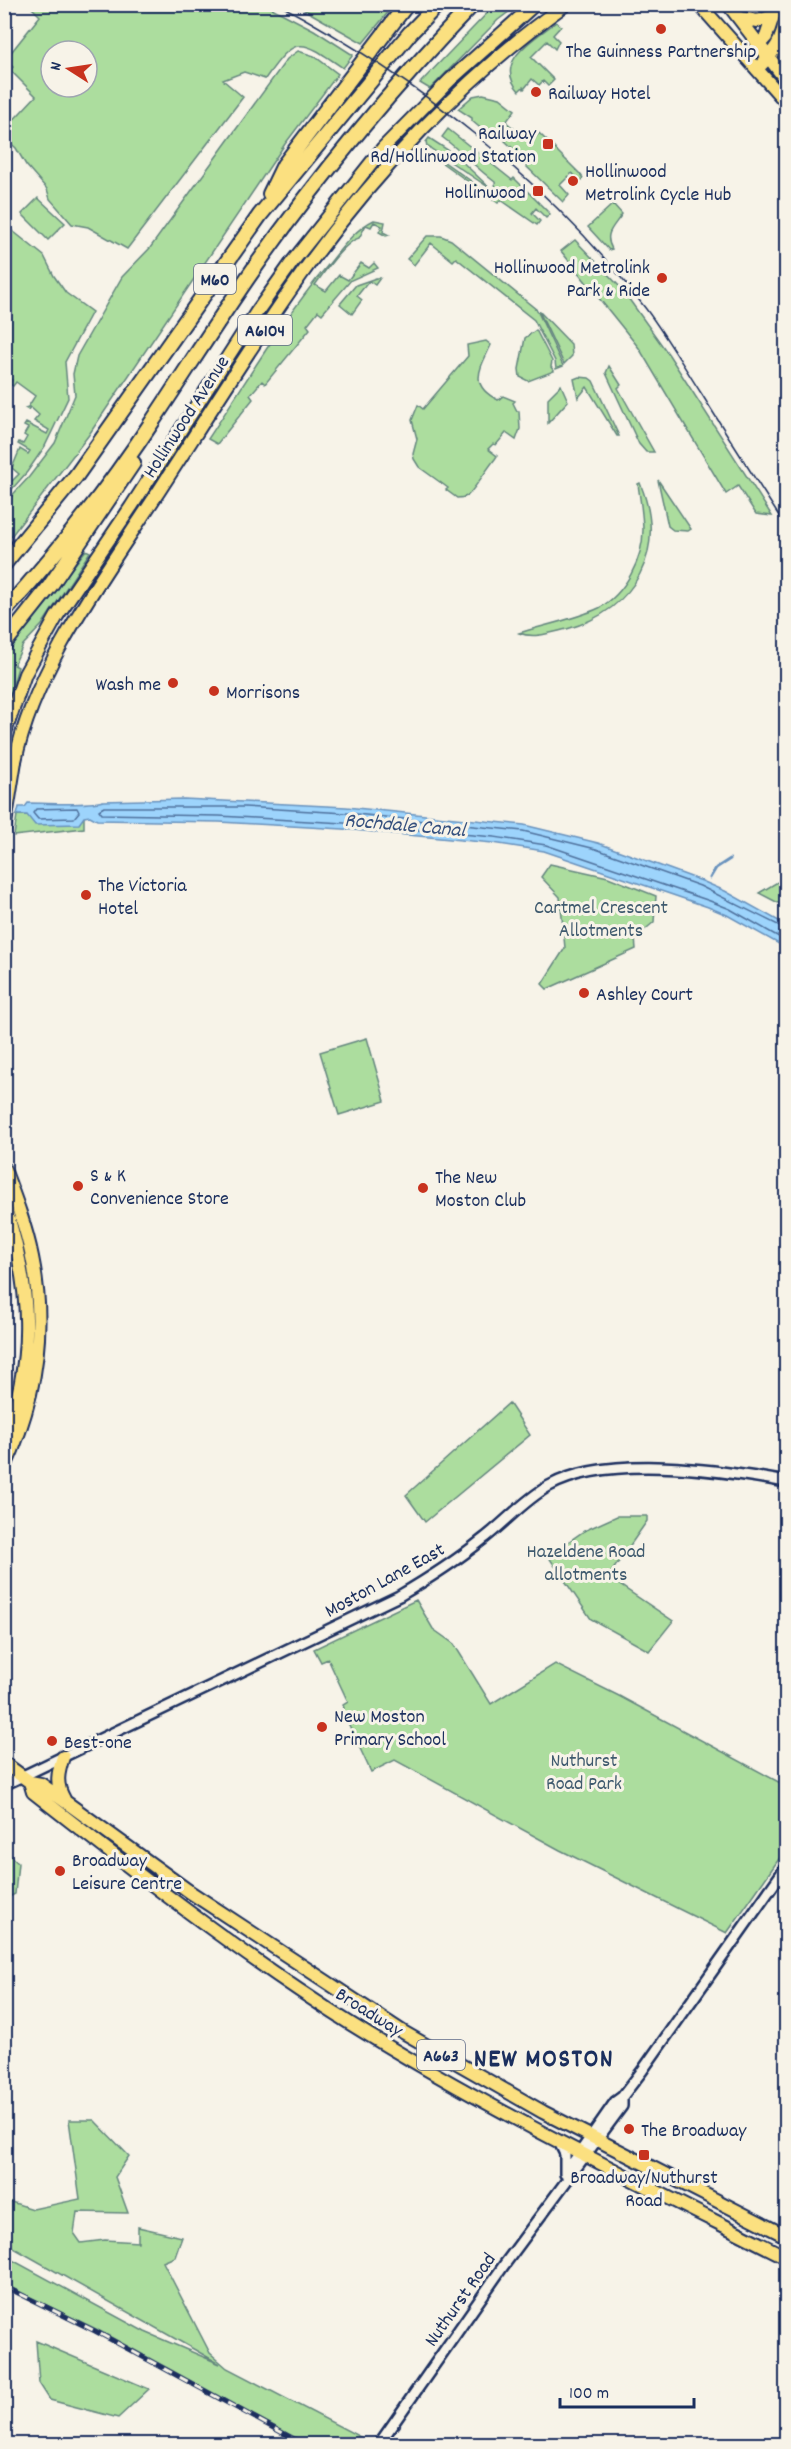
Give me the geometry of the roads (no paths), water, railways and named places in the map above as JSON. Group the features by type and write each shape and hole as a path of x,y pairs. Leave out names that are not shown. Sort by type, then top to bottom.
{"highway":[{"name":"M60","path":"260,215 284,165 407,4"},
{"name":"M60","path":"4,564 76,476 260,215 410,33 438,4"},
{"name":"M60","path":"4,612 64,541 152,423 254,269 312,191 373,115 473,4"},
{"name":"M60","path":"4,644 50,586 99,516 132,465 152,423"}],"main road":[{"name":"Hollinwood Avenue","path":"4,735 6,722 25,674 57,616 293,261 383,148 450,80 535,4"},
{"name":"Hollinwood Avenue","path":"4,830 10,799 10,760 21,740 39,690 83,607 301,275 379,177 450,102 512,46 566,4"},
{"path":"699,4 786,102"},
{"path":"728,4 786,80"},
{"path":"747,58 766,37 780,4"},
{"path":"785,4 783,38 786,49 786,69"},
{"path":"739,18 758,21 773,16"},
{"path":"757,69 769,58 783,38"},
{"path":"4,1169 32,1255 38,1316 38,1353 32,1394 4,1469"},
{"path":"4,1204 22,1267 27,1318 23,1376 4,1440"},
{"path":"63,1757 57,1781 61,1794 68,1804"},
{"name":"Broadway","path":"4,1763 26,1779 41,1784 189,1892 356,2003 485,2080 786,2236"},
{"name":"Broadway","path":"26,1779 33,1792 181,1905 280,1976 392,2049 558,2141 786,2257"}],"street":[{"name":"Moston Lane East","path":"4,1785 26,1779 63,1757 399,1596 456,1560 536,1494 564,1478 600,1468 627,1467 692,1470 786,1482"},
{"name":"Nuthurst Road","path":"379,2445 584,2154 615,2102 622,2097 786,1867"},
{"path":"558,2141 565,2154 566,2179"}],"water":[{"name":"Rochdale Canal","path":"184,799 346,807 524,825 598,843 725,891 786,925 786,948 708,907 544,851 493,843 343,829 219,822 97,820 90,816 84,817 79,824 35,825 27,815 17,815 19,807 25,807 28,803 77,804"}],"waterway":[{"path":"710,878 716,868 730,859"}],"tram line":[{"path":"278,4 381,65 430,100 478,137 568,219 646,309 786,527"}],"railway":[{"path":"4,2286 95,2331 303,2444"}],"place":[{"name":"The Guinness Partnership","path":"661,29"},
{"name":"Railway Hotel","path":"536,92"},
{"name":"Railway Rd/Hollinwood Station","path":"548,144"},
{"name":"Hollinwood Metrolink Cycle Hub","path":"573,181"},
{"name":"Hollinwood","path":"538,191"},
{"name":"Hollinwood Metrolink Park & Ride","path":"662,278"},
{"name":"Wash me","path":"173,683"},
{"name":"Morrisons","path":"214,691"},
{"name":"The Victoria Hotel","path":"86,895"},
{"name":"Ashley Court","path":"584,993"},
{"name":"S & K Convenience Store","path":"78,1186"},
{"name":"The New Moston Club","path":"423,1188"},
{"name":"New Moston Primary School","path":"322,1727"},
{"name":"Best-one","path":"52,1741"},
{"name":"Broadway Leisure Centre","path":"60,1871"},
{"name":"The Broadway","path":"629,2129"},
{"name":"Broadway/Nuthurst Road","path":"644,2155"}],"district":[{"name":"NEW MOSTON","path":"544,2057"}],"park label":[{"name":"Cartmel Crescent Allotments","path":"601,918"},
{"name":"Hazeldene Road allotments","path":"586,1562"},
{"name":"Nuthurst Road Park","path":"584,1770"}]}
